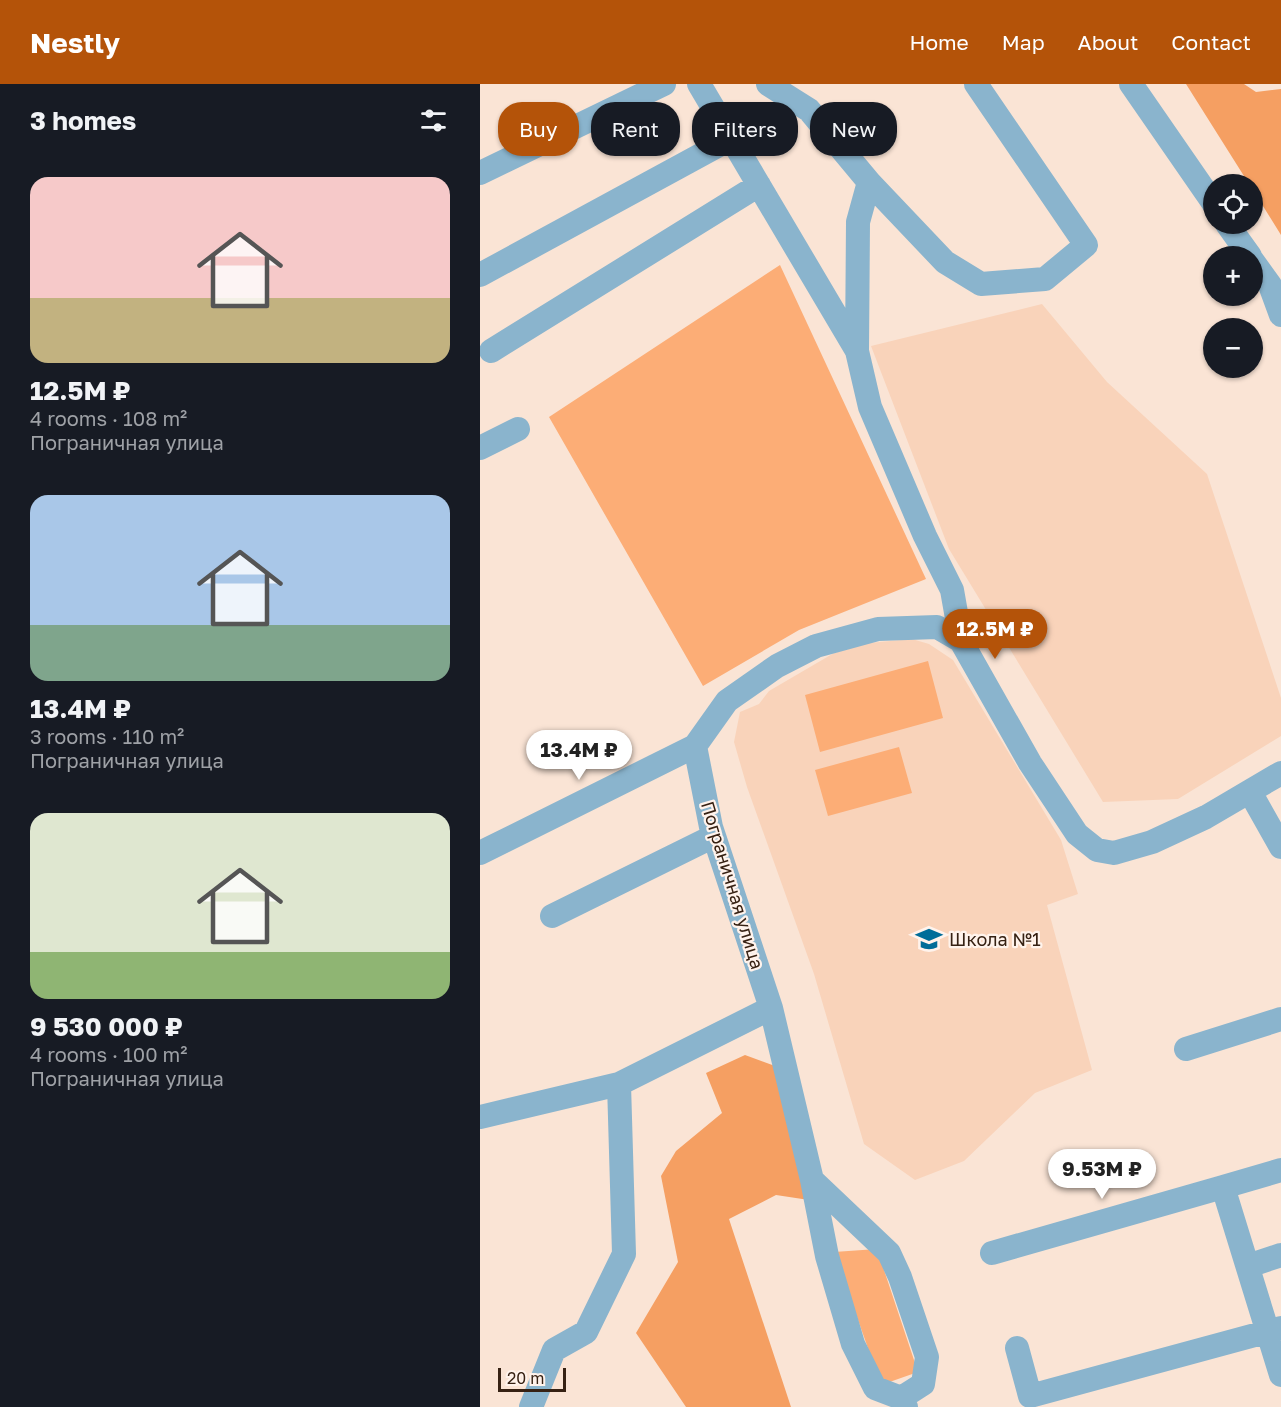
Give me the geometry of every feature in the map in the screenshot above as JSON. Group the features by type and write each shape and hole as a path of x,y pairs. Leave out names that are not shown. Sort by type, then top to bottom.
{"street":[{"path":"480,173 664,84"},
{"path":"699,84 710,102"},
{"path":"768,84 809,110 869,182 945,262 981,284 1045,279 1086,245 976,84"},
{"path":"1131,84 1203,188"},
{"path":"480,275 699,156"},
{"path":"742,156 857,351"},
{"path":"869,182 858,222 857,351 870,406 925,536 952,590 961,641 1042,781 1077,834 1096,850 1114,853 1152,842 1206,817 1281,773"},
{"path":"491,351 759,185"},
{"path":"1263,270 1275,282 1281,315"},
{"path":"480,448 518,429"},
{"path":"480,853 695,746 727,700 777,666 816,646 878,629 936,627 961,641"},
{"name":"Пограничная улица","path":"695,746 714,836 771,1008 812,1180 827,1256 853,1344 875,1388 903,1402"},
{"path":"1250,792 1281,847"},
{"path":"552,916 714,836"},
{"path":"480,1117 619,1084 771,1008"},
{"path":"1186,1049 1281,1019"},
{"path":"531,1407 554,1350 586,1332 624,1254 619,1084"},
{"path":"992,1253 1281,1170"},
{"path":"812,1180 889,1253 900,1277 927,1357 923,1384 903,1402"},
{"path":"1223,1187 1248,1266 1274,1329 1281,1376"},
{"path":"1248,1266 1281,1256"},
{"path":"1017,1348 1030,1396 1274,1329"}],"shaded area":[{"path":"1186,84 1244,84 1256,92 1281,89 1281,235 1263,206 1263,174 1243,174"},
{"path":"780,265 926,579 799,630 703,686 549,417"},
{"path":"1042,304 1107,382 1207,474 1281,698 1281,736 1178,799 1103,802 949,549 871,346"},
{"name":"Школа №1","path":"912,639 929,644 953,660 1061,840 1078,894 1047,905 1092,1070 1035,1093 964,1161 915,1180 864,1144 814,974 747,787 734,742 740,712 759,704 769,691 834,653 869,643"},
{"path":"928,661 943,718 820,752 805,695"},
{"path":"899,747 912,793 828,816 815,770"},
{"path":"745,1055 775,1066 809,1200 776,1195 729,1219 791,1407 686,1407 636,1333 678,1262 661,1176 676,1151 722,1113 706,1073"},
{"path":"877,1249 918,1372 881,1385 834,1252"}],"place":[{"name":"Школа №1","path":"929,939"}]}
